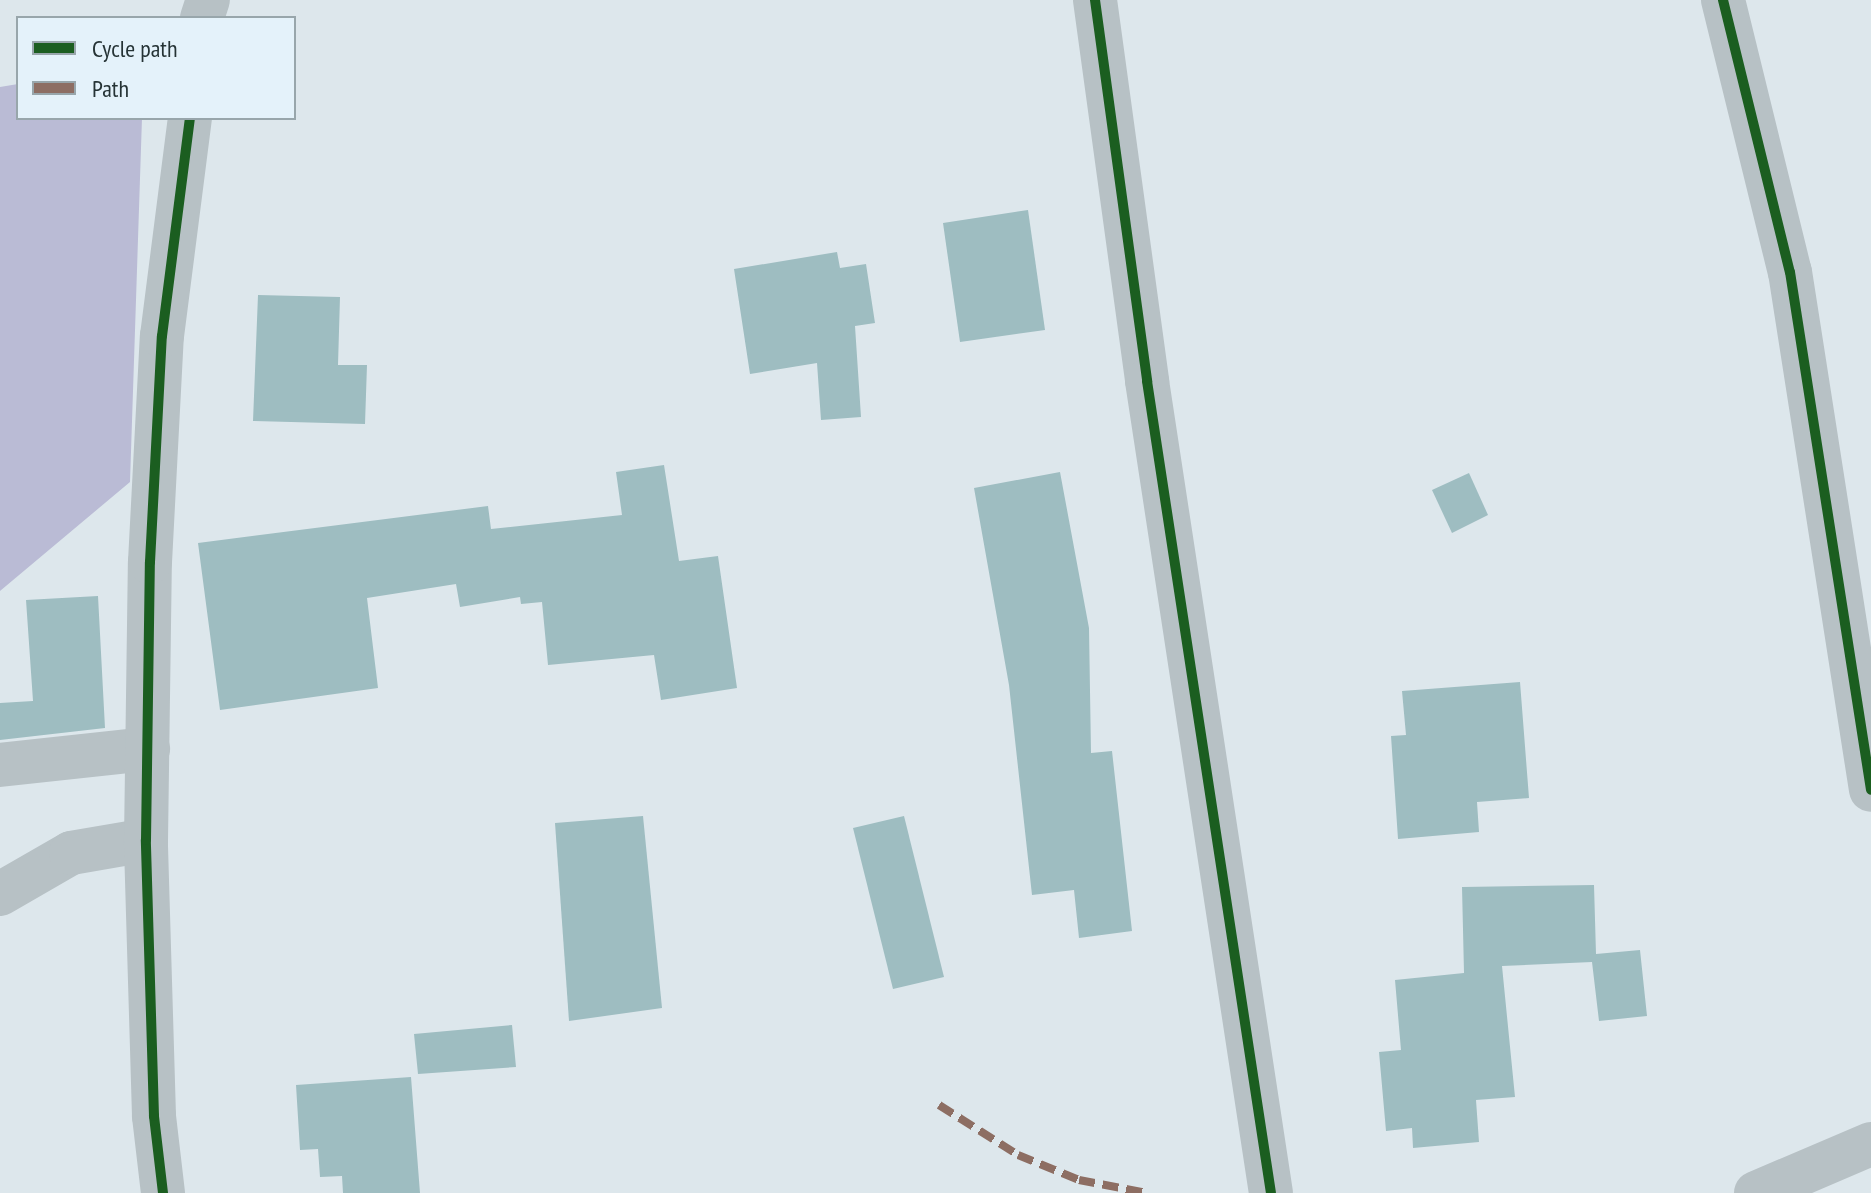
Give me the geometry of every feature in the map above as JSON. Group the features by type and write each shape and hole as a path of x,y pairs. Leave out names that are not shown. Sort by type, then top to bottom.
{"street":[{"path":"1095,0 1147,381 1271,1193"},
{"path":"1723,0 1790,272 1871,790"},
{"path":"163,1193 154,1116 146,840 150,562 162,336 190,120"},
{"path":"0,765 148,749"},
{"path":"0,894 71,853 146,840"},
{"path":"1756,1193 1871,1144"}],"shaded area":[{"path":"16,84 16,120 142,120 130,482 0,591 0,87"}],"building":[{"path":"1028,210 1045,330 960,342 943,223"},
{"path":"837,252 840,268 866,264 875,323 855,326 861,417 821,420 817,363 750,374 734,269"},
{"path":"258,295 340,297 338,365 367,365 365,424 253,421"},
{"path":"664,465 679,561 718,556 737,688 661,700 654,655 548,665 542,602 521,604 520,597 460,607 456,584 367,598 378,688 220,710 198,543 488,506 491,529 622,515 616,472"},
{"path":"1060,472 1089,628 1091,753 1112,751 1132,931 1079,938 1074,890 1032,895 1009,685 974,488"},
{"path":"1469,473 1488,515 1452,533 1432,490"},
{"path":"98,596 105,728 0,740 0,703 33,701 26,600"},
{"path":"1520,682 1529,798 1477,802 1479,832 1398,839 1391,736 1406,735 1402,691"},
{"path":"643,816 662,1008 569,1021 555,823"},
{"path":"904,816 944,977 893,989 853,828"},
{"path":"1594,885 1596,954 1640,950 1647,1016 1599,1021 1592,962 1502,966 1515,1097 1476,1100 1479,1142 1413,1148 1412,1128 1386,1131 1379,1052 1401,1050 1395,980 1464,973 1462,887"},
{"path":"512,1025 516,1067 418,1074 414,1034"},
{"path":"411,1077 420,1193 343,1193 342,1176 320,1177 318,1149 300,1150 296,1085"}],"marked path":[{"path":"939,1105 1018,1155 1079,1180 1147,1193"}],"cycle path":[{"path":"1095,0 1147,381 1271,1193"},
{"path":"1723,0 1790,272 1871,790"},
{"path":"163,1193 154,1116 146,840 150,562 162,336 190,120"}]}
